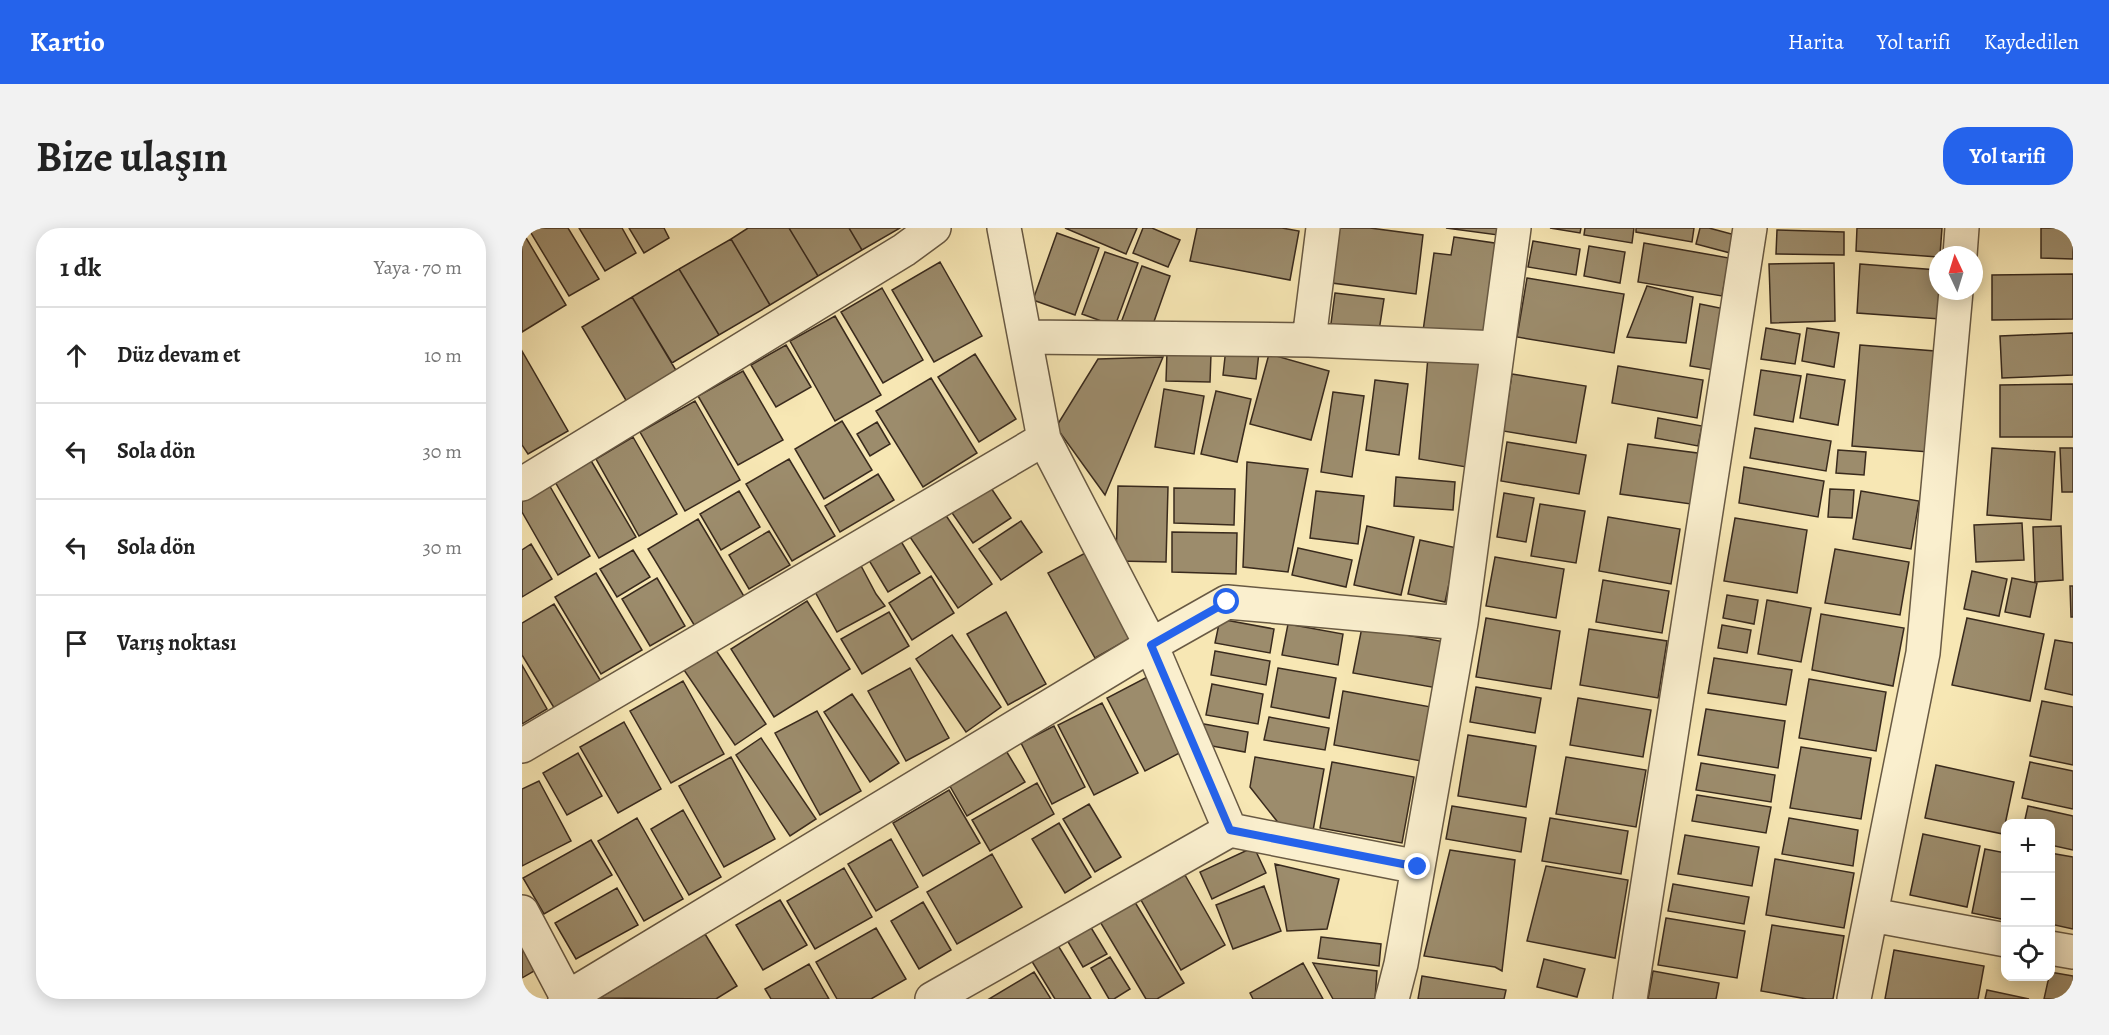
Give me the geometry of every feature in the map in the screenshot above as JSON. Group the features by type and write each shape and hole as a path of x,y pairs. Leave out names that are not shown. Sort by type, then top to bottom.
{"street":[{"path":"522,484 904,250 934,228"},
{"path":"1004,228 1044,439 1151,645 1230,830"},
{"path":"1309,340 1323,228"},
{"path":"1392,999 1461,623 1514,228"},
{"path":"1630,999 1750,228"},
{"path":"1960,246 1962,228"},
{"path":"1854,999 1923,653 1955,300"},
{"path":"1024,337 1309,340 1498,348"},
{"path":"522,746 1044,439"},
{"path":"522,912 567,998 1151,645 1227,602 1461,623"},
{"path":"932,999 1230,830 1418,867"},
{"path":"1872,915 2001,939"},
{"path":"2055,949 2073,952"}],"building":[{"path":"528,228 568,228 599,279 569,296"},
{"path":"579,228 622,228 636,253 605,271"},
{"path":"629,228 664,228 669,238 644,253"},
{"path":"748,228 789,228 818,276 770,305 731,239"},
{"path":"789,228 849,228 862,250 818,276"},
{"path":"849,228 900,228 862,250"},
{"path":"1065,228 1137,228 1126,254"},
{"path":"1143,228 1152,228 1180,240 1168,267 1133,253"},
{"path":"1197,228 1282,228 1299,231 1290,280 1190,261"},
{"path":"1339,228 1370,228 1423,235 1416,294 1332,283"},
{"path":"1446,228 1499,228 1498,235"},
{"path":"1550,228 1581,228 1580,233"},
{"path":"1585,228 1634,228 1632,243 1584,235"},
{"path":"1636,228 1694,228 1692,242 1636,232"},
{"path":"1700,228 1709,228 1739,236 1734,254 1696,244"},
{"path":"1857,228 1942,228 1941,246 1929,246 1929,256 1856,251"},
{"path":"2041,228 2073,228 2073,259 2041,258"},
{"path":"1777,230 1844,232 1844,255 1776,254"},
{"path":"522,231 566,305 522,332"},
{"path":"1057,233 1099,248 1075,315 1033,300"},
{"path":"1454,237 1501,244 1487,339 1423,331 1434,253 1451,255"},
{"path":"731,239 770,305 719,335 679,269"},
{"path":"1533,241 1580,249 1576,275 1528,267"},
{"path":"1644,243 1729,258 1722,296 1638,282"},
{"path":"1589,246 1625,252 1620,283 1584,276"},
{"path":"1105,252 1138,263 1115,326 1082,314"},
{"path":"940,262 982,336 934,362 892,290"},
{"path":"1834,263 1835,321 1771,323 1769,264"},
{"path":"1860,264 1929,269 1929,300 1941,300 1940,319 1857,313"},
{"path":"1142,266 1170,276 1151,330 1122,320"},
{"path":"679,269 719,335 672,363 632,297"},
{"path":"2073,274 2073,319 1992,320 1992,275"},
{"path":"1527,278 1624,294 1614,353 1517,337"},
{"path":"1647,286 1693,297 1686,343 1627,337"},
{"path":"882,288 923,360 883,383 841,312"},
{"path":"1335,293 1384,299 1378,337 1330,331"},
{"path":"632,297 677,372 627,402 582,327"},
{"path":"1700,304 1730,310 1720,371 1690,366"},
{"path":"835,316 881,395 835,421 790,341"},
{"path":"1766,328 1800,334 1795,364 1761,359"},
{"path":"1807,328 1839,333 1834,367 1802,361"},
{"path":"2073,333 2073,375 2002,378 2000,336"},
{"path":"786,345 811,387 776,407 751,365"},
{"path":"1860,345 1935,351 1929,452 1852,446"},
{"path":"1226,348 1259,352 1256,379 1223,375"},
{"path":"522,351 568,431 528,454 522,445"},
{"path":"1167,352 1211,354 1210,382 1166,381"},
{"path":"975,354 1016,419 979,442 938,377"},
{"path":"1269,354 1329,371 1311,440 1250,424"},
{"path":"1163,357 1105,495 1056,427 1098,359"},
{"path":"1428,357 1482,361 1472,468 1419,459"},
{"path":"1618,366 1703,380 1697,418 1612,403"},
{"path":"1761,370 1801,376 1793,422 1754,415"},
{"path":"743,371 783,440 738,465 698,396"},
{"path":"1512,374 1586,386 1576,443 1503,431"},
{"path":"1807,374 1845,380 1838,425 1800,418"},
{"path":"931,378 977,453 923,487 876,411"},
{"path":"1375,380 1408,384 1399,455 1366,450"},
{"path":"2073,384 2073,437 2000,437 2000,385"},
{"path":"1164,389 1204,396 1194,454 1155,447"},
{"path":"1216,391 1251,399 1237,462 1201,454"},
{"path":"1333,392 1364,396 1352,477 1321,472"},
{"path":"695,401 740,480 685,511 640,432"},
{"path":"1658,418 1702,426 1698,446 1655,438"},
{"path":"842,421 872,470 824,499 795,449"},
{"path":"877,422 890,444 870,456 857,434"},
{"path":"1755,428 1831,441 1826,471 1750,458"},
{"path":"633,437 677,514 639,536 596,459"},
{"path":"1507,442 1586,455 1579,494 1501,481"},
{"path":"1628,444 1705,454 1698,505 1620,494"},
{"path":"1992,448 2055,452 2051,520 1987,515"},
{"path":"2060,448 2073,448 2073,492 2062,492"},
{"path":"1838,450 1866,452 1864,475 1836,473"},
{"path":"590,459 636,537 599,558 554,480"},
{"path":"789,459 835,536 792,561 746,484"},
{"path":"1247,462 1308,469 1288,572 1243,567"},
{"path":"1744,467 1824,481 1818,517 1739,503"},
{"path":"878,474 894,500 840,532 825,506"},
{"path":"1396,477 1455,482 1453,510 1394,506"},
{"path":"548,483 590,556 558,575 522,512 522,498"},
{"path":"989,485 1011,518 973,543 950,510"},
{"path":"1118,486 1168,487 1166,562 1116,561"},
{"path":"1174,488 1235,489 1234,525 1174,523"},
{"path":"1830,489 1854,490 1852,518 1828,517"},
{"path":"739,491 760,527 721,550 700,514"},
{"path":"1316,491 1364,496 1358,544 1310,538"},
{"path":"1861,491 1919,501 1911,549 1853,539"},
{"path":"1504,493 1534,498 1526,542 1497,537"},
{"path":"1540,504 1585,511 1576,563 1531,556"},
{"path":"945,514 992,584 958,608 910,537"},
{"path":"1608,517 1680,529 1671,584 1599,571"},
{"path":"1735,518 1807,530 1797,593 1724,581"},
{"path":"698,519 745,598 696,628 648,549"},
{"path":"1021,521 1042,552 1001,580 979,549"},
{"path":"2022,523 2024,560 1976,562 1974,525"},
{"path":"1367,526 1414,537 1401,595 1354,585"},
{"path":"2061,526 2063,580 2035,582 2033,527"},
{"path":"769,531 790,565 749,589 729,555"},
{"path":"1172,532 1237,533 1236,574 1172,572"},
{"path":"899,538 920,573 888,592 867,557"},
{"path":"1420,540 1457,548 1445,602 1408,594"},
{"path":"531,544 552,579 522,597 522,550"},
{"path":"1298,548 1352,560 1346,587 1292,575"},
{"path":"1835,549 1909,562 1900,615 1825,603"},
{"path":"633,550 650,577 617,597 600,569"},
{"path":"1089,551 1136,635 1095,658 1048,573"},
{"path":"1495,557 1564,569 1556,618 1486,606"},
{"path":"859,562 885,606 837,632 813,588"},
{"path":"1972,571 2007,579 1999,616 1964,609"},
{"path":"596,573 642,650 601,674 555,597"},
{"path":"931,576 954,613 912,640 889,603"},
{"path":"657,578 685,626 650,646 622,599"},
{"path":"2012,578 2037,583 2030,617 2005,612"},
{"path":"1603,580 1669,591 1662,633 1596,622"},
{"path":"2070,586 2073,586 2073,617 2071,617"},
{"path":"1727,595 1758,600 1754,624 1723,618"},
{"path":"1767,600 1811,608 1801,662 1758,654"},
{"path":"807,601 850,669 774,717 731,649"},
{"path":"554,604 605,688 559,716 522,655 522,623"},
{"path":"889,612 909,646 862,674 841,639"},
{"path":"1006,612 1046,684 1008,705 967,634"},
{"path":"1821,614 1904,628 1893,686 1812,670"},
{"path":"1486,618 1560,631 1551,689 1476,677"},
{"path":"1967,618 2044,634 2030,701 1952,685"},
{"path":"1220,619 1274,629 1270,653 1215,643"},
{"path":"1288,624 1343,634 1338,665 1282,655"},
{"path":"1722,625 1751,630 1747,653 1718,648"},
{"path":"1362,627 1445,642 1437,688 1353,673"},
{"path":"1589,629 1667,641 1658,698 1580,685"},
{"path":"952,635 1001,707 966,732 916,659"},
{"path":"2055,640 2073,643 2073,695 2045,689"},
{"path":"715,649 766,724 735,745 684,670"},
{"path":"1215,651 1270,661 1266,685 1211,675"},
{"path":"1714,658 1792,670 1786,705 1708,693"},
{"path":"522,665 547,709 522,724"},
{"path":"910,668 949,738 906,761 868,691"},
{"path":"1278,668 1336,678 1329,718 1271,707"},
{"path":"1153,674 1191,747 1145,771 1107,698"},
{"path":"1809,679 1886,692 1876,751 1799,738"},
{"path":"683,681 724,754 671,783 630,711"},
{"path":"1212,684 1263,694 1258,724 1206,715"},
{"path":"1476,687 1541,698 1535,733 1470,722"},
{"path":"1343,691 1431,707 1421,761 1334,745"},
{"path":"852,694 899,763 870,782 824,712"},
{"path":"1578,698 1651,710 1643,757 1570,745"},
{"path":"2042,701 2073,707 2073,765 2030,756"},
{"path":"1102,703 1138,773 1094,795 1058,725"},
{"path":"1706,709 1785,721 1778,768 1698,755"},
{"path":"817,711 861,791 820,815 775,733"},
{"path":"1269,717 1329,728 1325,750 1264,740"},
{"path":"624,722 661,789 618,813 580,747"},
{"path":"1204,724 1248,732 1245,752 1201,744"},
{"path":"1054,726 1085,787 1052,804 1021,743"},
{"path":"1468,735 1536,746 1526,807 1458,796"},
{"path":"761,738 816,819 790,836 736,755"},
{"path":"1801,747 1871,758 1861,819 1790,808"},
{"path":"1005,749 1025,782 967,816 947,781"},
{"path":"578,753 602,796 567,815 543,773"},
{"path":"731,757 775,839 724,867 679,786"},
{"path":"1255,757 1324,769 1313,831 1280,825 1250,787"},
{"path":"1566,757 1646,770 1636,827 1556,814"},
{"path":"1332,762 1414,777 1402,843 1320,828"},
{"path":"2030,762 2073,771 2073,809 2022,798"},
{"path":"1701,763 1775,775 1771,802 1696,790"},
{"path":"1936,765 2014,782 2006,819 2001,819 2001,834 1925,818"},
{"path":"539,781 571,841 522,866 522,789"},
{"path":"1037,783 1054,814 990,851 972,820"},
{"path":"949,790 980,843 923,876 893,823"},
{"path":"1697,795 1771,807 1766,833 1692,821"},
{"path":"1089,804 1121,857 1095,872 1063,819"},
{"path":"1452,806 1526,818 1521,852 1446,839"},
{"path":"2028,806 2073,816 2073,850 2055,846 2055,819 2025,819"},
{"path":"683,810 721,877 689,895 651,829"},
{"path":"637,818 683,899 644,921 598,841"},
{"path":"1550,818 1628,831 1621,874 1542,861"},
{"path":"1789,818 1858,830 1853,866 1782,854"},
{"path":"1059,823 1091,877 1065,893 1032,839"},
{"path":"1923,834 1980,846 1967,907 1910,895"},
{"path":"1685,835 1759,847 1752,886 1678,874"},
{"path":"891,839 918,887 876,911 848,864"},
{"path":"591,840 612,875 544,914 523,878"},
{"path":"1254,847 1266,873 1212,899 1200,872"},
{"path":"1985,849 2001,852 2001,919 1972,913"},
{"path":"1450,850 1515,860 1502,971 1495,967 1424,956"},
{"path":"992,854 1022,907 957,944 927,892"},
{"path":"2055,854 2073,857 2073,929 2055,925"},
{"path":"1775,859 1854,873 1844,928 1766,915"},
{"path":"1275,864 1339,879 1327,929 1287,931"},
{"path":"1546,866 1628,880 1615,958 1527,941"},
{"path":"844,868 872,917 815,949 787,901"},
{"path":"1185,875 1225,945 1181,970 1141,900"},
{"path":"1673,884 1749,897 1744,924 1668,911"},
{"path":"1264,886 1281,931 1233,949 1216,905"},
{"path":"617,888 638,925 576,959 555,923"},
{"path":"1133,899 1184,983 1157,999 1146,999 1099,920"},
{"path":"780,900 807,945 763,970 736,925"},
{"path":"923,902 951,950 919,969 891,921"},
{"path":"1666,918 1745,931 1737,978 1658,965"},
{"path":"1087,921 1107,954 1083,967 1064,935"},
{"path":"1772,925 1844,936 1833,999 1807,999 1761,991"},
{"path":"876,928 906,979 871,999 837,999 816,962"},
{"path":"522,934 541,967 522,978"},
{"path":"705,934 737,986 716,999 599,998"},
{"path":"1321,937 1381,944 1379,966 1318,958"},
{"path":"1054,939 1091,999 1055,999 1028,955"},
{"path":"1894,950 1984,966 1978,999 1885,999"},
{"path":"1110,957 1130,989 1114,999 1109,999 1091,968"},
{"path":"1544,959 1585,969 1577,997 1537,987"},
{"path":"1303,963 1323,999 1253,999 1250,993"},
{"path":"1313,963 1377,971 1375,999 1333,999"},
{"path":"809,964 829,999 771,999 765,989"},
{"path":"1653,971 1719,983 1716,999 1648,999"},
{"path":"1034,972 1051,999 989,999"},
{"path":"2055,973 2073,976 2073,999 2044,999 2048,981 2055,981"},
{"path":"1422,976 1506,990 1504,999 1418,999"},
{"path":"1987,990 2029,999 1985,999"}],"route":[{"path":"1227,602 1151,645 1230,830 1418,867"}]}
